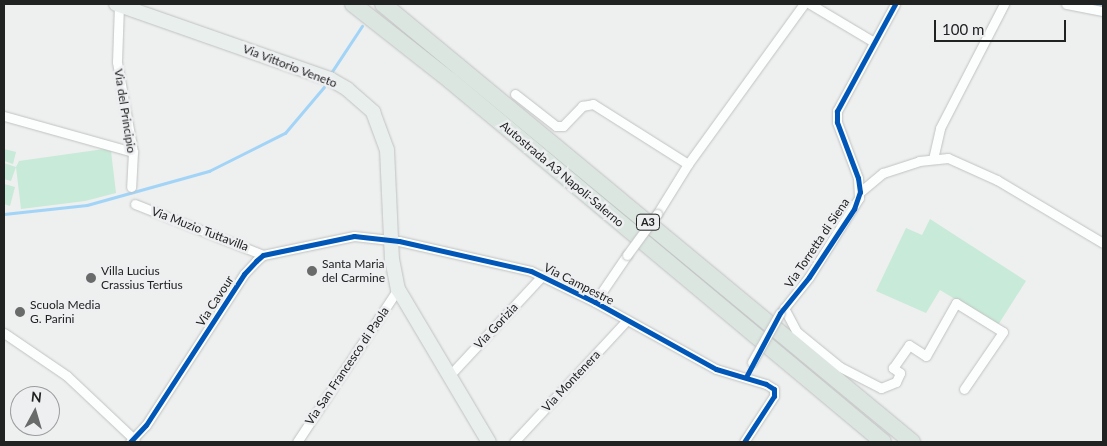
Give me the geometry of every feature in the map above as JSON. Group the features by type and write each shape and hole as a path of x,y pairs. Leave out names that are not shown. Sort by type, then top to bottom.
{"highway":[{"name":"Autostrada A3 Napoli-Salerno","path":"353,4 451,81 884,442"},
{"name":"Autostrada A3 Napoli-Salerno","path":"383,4 912,442"}],"main road":[{"name":"Via Vittorio Veneto","path":"118,4 330,79 361,99 380,123 388,150 391,241 398,289 488,442"}],"street":[{"name":"Via del Principio","path":"118,4 117,62 133,152 131,187"},
{"name":"Via Campestre","path":"595,302 657,214 688,164 804,4"},
{"path":"810,4 874,42"},
{"name":"Via Torretta di Siena","path":"860,192 837,122 836,111 895,4"},
{"path":"934,158 940,128 1004,4"},
{"path":"1066,4 1103,11"},
{"path":"515,94 556,126 563,126 582,106 593,104 688,164"},
{"path":"4,116 133,152"},
{"name":"Via Torretta di Siena","path":"746,377 752,362 782,311 854,210 860,192 883,173 934,158 948,158 972,167 1103,243"},
{"name":"Via Muzio Tuttavilla","path":"135,204 264,256"},
{"name":"Via Cavour","path":"133,441 244,274 264,256 338,238 391,241"},
{"name":"Via Campestre","path":"391,241 505,265 542,276 595,302 716,369 746,377"},
{"name":"Via Gorizia","path":"449,376 542,276"},
{"name":"Via San Francesco di Paola","path":"296,442 398,289"},
{"path":"782,311 797,332 840,368 881,388 896,382 900,373 893,368 909,345 926,356 956,304 1002,332 964,389"},
{"name":"Via Montenera","path":"514,442 627,320"},
{"path":"4,333 67,376 133,441"},
{"path":"744,442 774,396 774,389 746,377"}],"green space":[{"path":"4,149 16,152 13,164 4,161"},
{"path":"104,149 111,151 116,193 85,201 21,209 16,167 19,161"},
{"path":"4,163 16,167 11,181 4,179"},
{"path":"4,184 15,187 10,206 4,204"},
{"path":"930,219 1026,281 998,325 940,290 926,313 876,291 906,228 922,235"}],"waterway":[{"path":"1096,4 1103,5"},
{"path":"331,73 362,26"},
{"path":"4,214 87,205 209,171 285,133 324,87"}],"cycle path":[{"path":"746,377 780,313 809,277 854,209 860,192 858,178 837,122 837,111 895,4"},
{"path":"130,442 146,425 244,274 256,261 263,255 354,236 399,241 531,271 595,302 716,369 766,384 774,389 774,396 744,442"}],"place":[{"name":"Santa Maria del Carmine","path":"312,271"},
{"name":"Villa Lucius Crassius Tertius","path":"91,278"},
{"name":"Scuola Media G. Parini","path":"20,312"}]}
